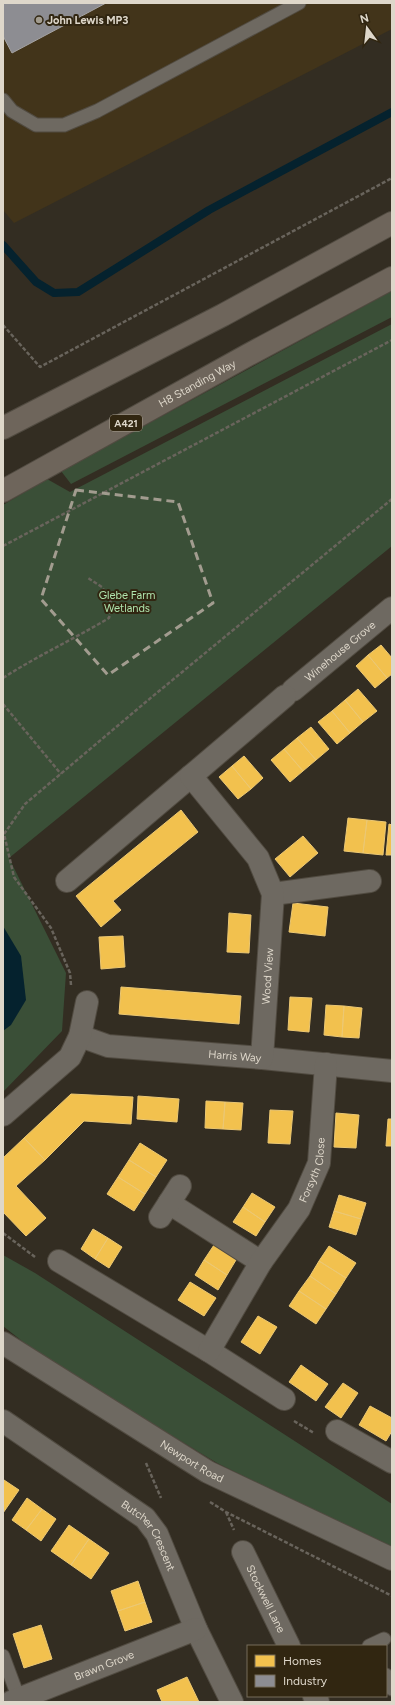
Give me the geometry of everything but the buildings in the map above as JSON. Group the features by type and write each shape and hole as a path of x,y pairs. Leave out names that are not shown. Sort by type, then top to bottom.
{"highway":[{"path":"8,421 216,318 392,223"},
{"name":"H8 Standing Way","path":"3,491 248,355 392,278"}],"street":[{"name":"Winehouse Grove","path":"191,776 289,693 390,612"},
{"path":"67,881 191,776"},
{"name":"Wood View","path":"191,776 258,858 273,894 262,1058"},
{"path":"273,894 370,881"},
{"path":"3,1116 70,1057 80,1036 79,995"},
{"name":"Harris Way","path":"80,1036 108,1046 262,1058 392,1071"},
{"name":"Forsyth Close","path":"209,1351 261,1262 299,1209 319,1163 326,1064"},
{"path":"170,1202 261,1262"},
{"path":"58,1261 209,1351 284,1399"},
{"name":"Newport Road","path":"3,1343 208,1472 392,1559"},
{"name":"Butcher Crescent","path":"3,1421 145,1518 157,1534 196,1629 232,1702"},
{"path":"336,1431 392,1462"},
{"name":"Stockwell Lane","path":"244,1552 289,1645"},
{"name":"Brawn Grove","path":"24,1699 196,1629"}],"lane":[{"path":"3,100 12,111 36,125 64,125 97,111 299,3"},
{"path":"3,1656 24,1699"},
{"path":"387,1677 392,1689"}],"path":[{"path":"3,325 40,367 392,178"},
{"path":"3,546 392,340"},
{"path":"79,995 51,928 14,877 4,834 25,804 147,701 392,499"},
{"path":"3,678 27,662 71,640 109,618 112,604 102,587 88,578"},
{"path":"3,704 61,774"},
{"path":"226,1512 392,1596"}],"highlighted area":[{"path":"76,490 178,502 213,603 108,675 41,599"}],"shaded area":[{"path":"3,3 392,3 392,29 14,223 3,210"}],"green space":[{"path":"392,291 392,317 71,484 61,471"},
{"name":"Glebe Farm Wetlands","path":"392,324 392,546 9,858 66,973 62,1031 3,1092 3,505 47,479 70,492"},
{"path":"3,1255 35,1273 392,1504 392,1549 217,1463 41,1356 3,1326"}],"water":[{"path":"3,926 21,956 26,1000 11,1025 3,1031"}],"waterway":[{"path":"3,245 36,282 54,293 78,292 209,210 392,112"}],"place":[{"name":"John Lewis MP3","path":"39,20"}]}
